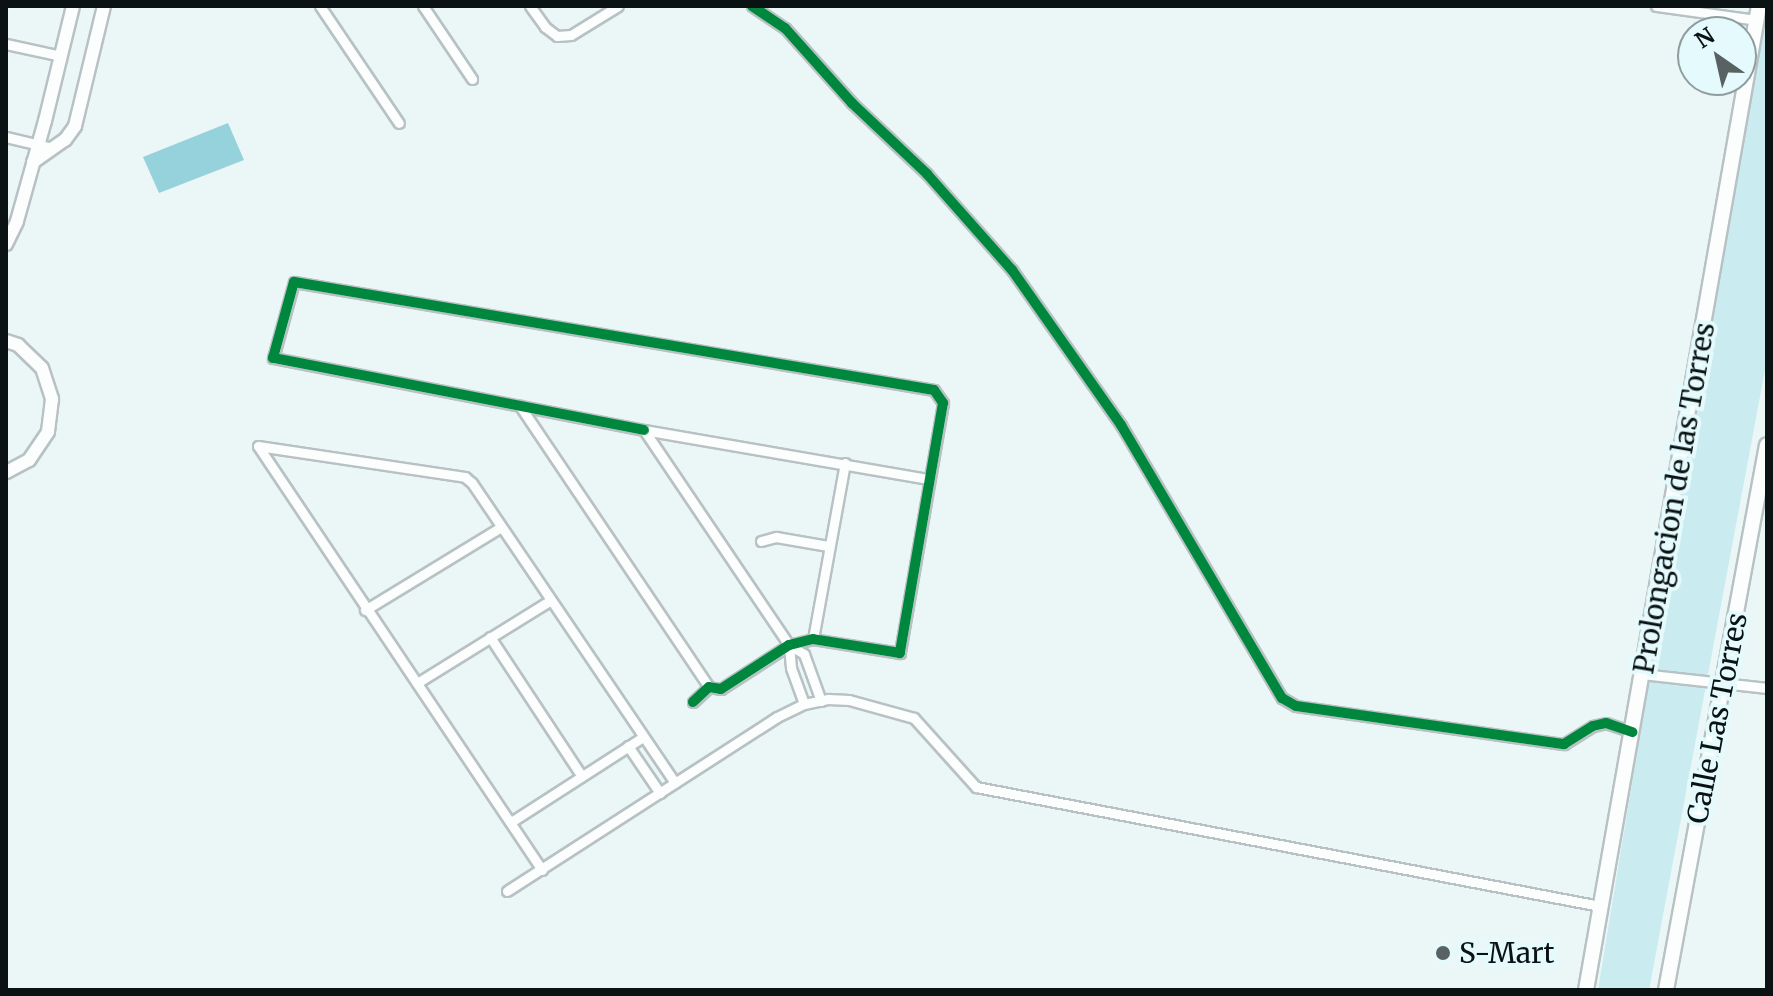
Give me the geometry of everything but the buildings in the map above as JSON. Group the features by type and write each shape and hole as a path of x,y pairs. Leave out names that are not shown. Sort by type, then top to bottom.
{"main road":[{"name":"Prolongacion de las Torres","path":"1586,990 1758,13"},
{"name":"Calle Las Torres","path":"1666,990 1767,445"}],"street":[{"path":"6,244 17,221 73,6"},
{"path":"33,162 65,140 75,126 104,6"},
{"path":"320,6 399,123"},
{"path":"423,6 472,79"},
{"path":"530,6 545,27 557,36 571,35 618,6"},
{"path":"752,6 785,28 852,103 927,174 1012,270 1121,425 1282,698 1296,706 1564,744 1593,726 1606,723 1632,732"},
{"path":"1656,6 1758,13"},
{"path":"6,44 61,56"},
{"path":"6,137 52,148"},
{"path":"520,406 709,687 721,689 789,645 813,639 900,653 943,403 934,390 294,282 273,358 644,430 929,479"},
{"path":"6,341 18,345 42,368 52,399 48,432 29,460 6,472"},
{"path":"644,430 789,645 804,654 821,701"},
{"path":"542,870 258,446 465,477 675,783"},
{"path":"813,639 845,463"},
{"path":"365,610 501,527"},
{"path":"761,541 776,537 828,546"},
{"path":"417,683 549,601"},
{"path":"490,637 581,775"},
{"path":"789,645 791,668 804,704"},
{"path":"1642,674 1767,688"},
{"path":"693,702 709,687"},
{"path":"507,891 777,717 804,704 849,700 914,718 976,787 1600,906"},
{"path":"511,822 643,737"},
{"path":"628,746 660,793"}],"shaded area":[{"path":"1760,6 1767,6 1767,359 1649,990 1598,990 1745,96 1757,96"}],"water":[{"path":"228,123 244,160 159,193 143,157"}],"cycle path":[{"path":"752,6 785,28 852,103 927,174 1012,270 1121,425 1282,698 1296,706 1564,744 1593,726 1606,723 1632,732"},
{"path":"644,430 273,358 294,282 934,390 943,403 900,653 813,639 789,645 721,689 709,687 693,702"}],"place":[{"name":"S-Mart","path":"1443,953"}]}
